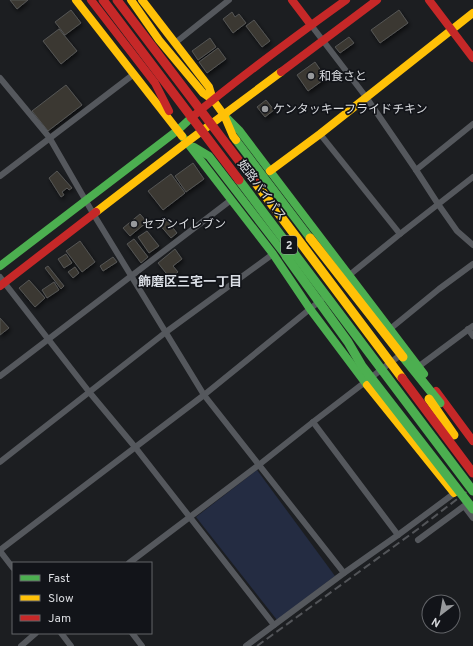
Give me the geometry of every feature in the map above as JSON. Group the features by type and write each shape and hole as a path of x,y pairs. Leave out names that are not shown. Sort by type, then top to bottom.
{"main road":[{"path":"76,0 178,130 272,254 310,309 365,382 454,493"},
{"path":"92,0 155,83 178,130"},
{"name":"姫路バイパス","path":"104,0 470,476"},
{"name":"姫路バイパス","path":"117,0 249,173 470,476 473,490"},
{"path":"131,0 159,40 203,93 213,100 224,115 239,130 473,440"},
{"path":"292,0 311,25"},
{"path":"0,266 178,130 213,100 346,0"},
{"path":"1,282 94,215 187,142 377,0"},
{"path":"429,0 473,58"},
{"path":"145,1 209,87 213,100"},
{"path":"270,171 320,134 473,12"},
{"path":"224,115 233,136 340,278 440,403 473,448"},
{"path":"187,142 209,156 286,256 348,342 452,470 470,476 468,455 397,356 377,324"},
{"path":"348,342 362,366 469,508"}],"street":[{"path":"175,42 230,0"},
{"path":"311,25 366,97 438,204 458,231 473,245"},
{"path":"0,176 49,137 134,74"},
{"path":"0,78 49,137 94,215 204,395 260,464 344,573"},
{"path":"416,170 473,124"},
{"path":"320,134 400,234"},
{"path":"12,567 0,550 204,395 310,309 349,275 473,177"},
{"path":"0,376 231,200"},
{"path":"0,462 166,332 272,254"},
{"path":"390,329 439,289 473,264"},
{"path":"1,282 135,447 274,625"},
{"path":"418,367 470,327 473,336"},
{"path":"130,562 406,351"},
{"path":"313,422 398,535"},
{"path":"246,646 454,493 470,476"},
{"path":"418,540 469,508 473,500"},
{"path":"469,508 473,518"},
{"path":"21,646 35,634"},
{"path":"62,634 71,646"},
{"path":"133,634 142,646"}],"shaded area":[{"path":"257,470 335,576 277,620 196,517"}],"building":[{"path":"10,0 28,0 17,9"},
{"path":"71,10 81,23 65,35 55,22"},
{"path":"399,10 408,23 380,43 371,30"},
{"path":"232,12 235,17 239,14 246,23 233,33 223,19"},
{"path":"254,20 270,41 262,47 246,26"},
{"path":"59,29 77,51 61,64 43,41"},
{"path":"349,37 354,43 340,53 335,47"},
{"path":"210,38 216,47 198,60 192,51"},
{"path":"218,48 226,59 207,73 199,62"},
{"path":"315,62 326,78 308,91 297,75"},
{"path":"66,85 82,105 48,131 32,111"},
{"name":"ケンタッキーフライドチキン","path":"266,100 274,110 265,117 257,107"},
{"path":"193,163 204,179 186,192 175,176"},
{"path":"57,171 72,188 69,190 67,188 62,192 64,195 61,197 49,178"},
{"path":"171,174 185,193 163,210 148,191"},
{"path":"140,214 147,222 130,236 123,228"},
{"path":"166,219 177,233 171,238 159,224"},
{"path":"147,231 159,246 149,253 138,237"},
{"path":"134,239 148,257 141,263 127,244"},
{"path":"80,241 95,262 82,272 66,251"},
{"path":"175,249 182,259 173,266 178,272 170,278 158,263"},
{"path":"66,254 72,263 64,268 58,259"},
{"path":"113,257 117,262 103,271 100,266"},
{"path":"48,266 64,286 61,289 45,268"},
{"path":"75,267 79,273 73,278 68,272"},
{"path":"29,280 45,298 35,307 19,288"},
{"path":"54,282 59,290 47,298 42,290"},
{"path":"0,318 9,328 0,335"}],"railway":[{"path":"257,646 418,529 473,487"}],"traffic: fast":[{"path":"224,115 239,130 424,374"},
{"path":"0,266 178,130 191,118"},
{"path":"182,136 273,254 310,309 367,385"},
{"path":"236,140 310,238"},
{"path":"194,147 209,156 286,256"},
{"path":"239,180 473,491"},
{"path":"286,256 348,342 362,366 473,509"},
{"path":"403,357 440,403"}],"traffic: slow":[{"path":"76,0 182,136"},
{"path":"131,0 159,40 203,93 213,100"},
{"path":"142,0 209,87 213,100 224,115 236,140"},
{"path":"270,171 320,134 473,13"},
{"path":"96,212 281,72"},
{"path":"255,182 402,378"},
{"path":"310,238 403,357"},
{"path":"367,385 454,493"},
{"path":"429,399 454,435"}],"traffic: jam":[{"path":"91,0 155,83 169,111"},
{"path":"103,0 239,180"},
{"path":"117,0 255,182"},
{"path":"292,0 311,25"},
{"path":"191,118 267,58 346,0"},
{"path":"281,72 377,0"},
{"path":"429,0 473,58"},
{"path":"0,286 96,212"},
{"path":"402,378 473,473"},
{"path":"436,391 473,441"}],"place":[{"name":"和食さと","path":"311,76"},
{"name":"ケンタッキーフライドチキン","path":"265,109"},
{"name":"セブンイレブン","path":"134,224"}],"district":[{"name":"飾磨区三宅一丁目","path":"190,281"}]}
